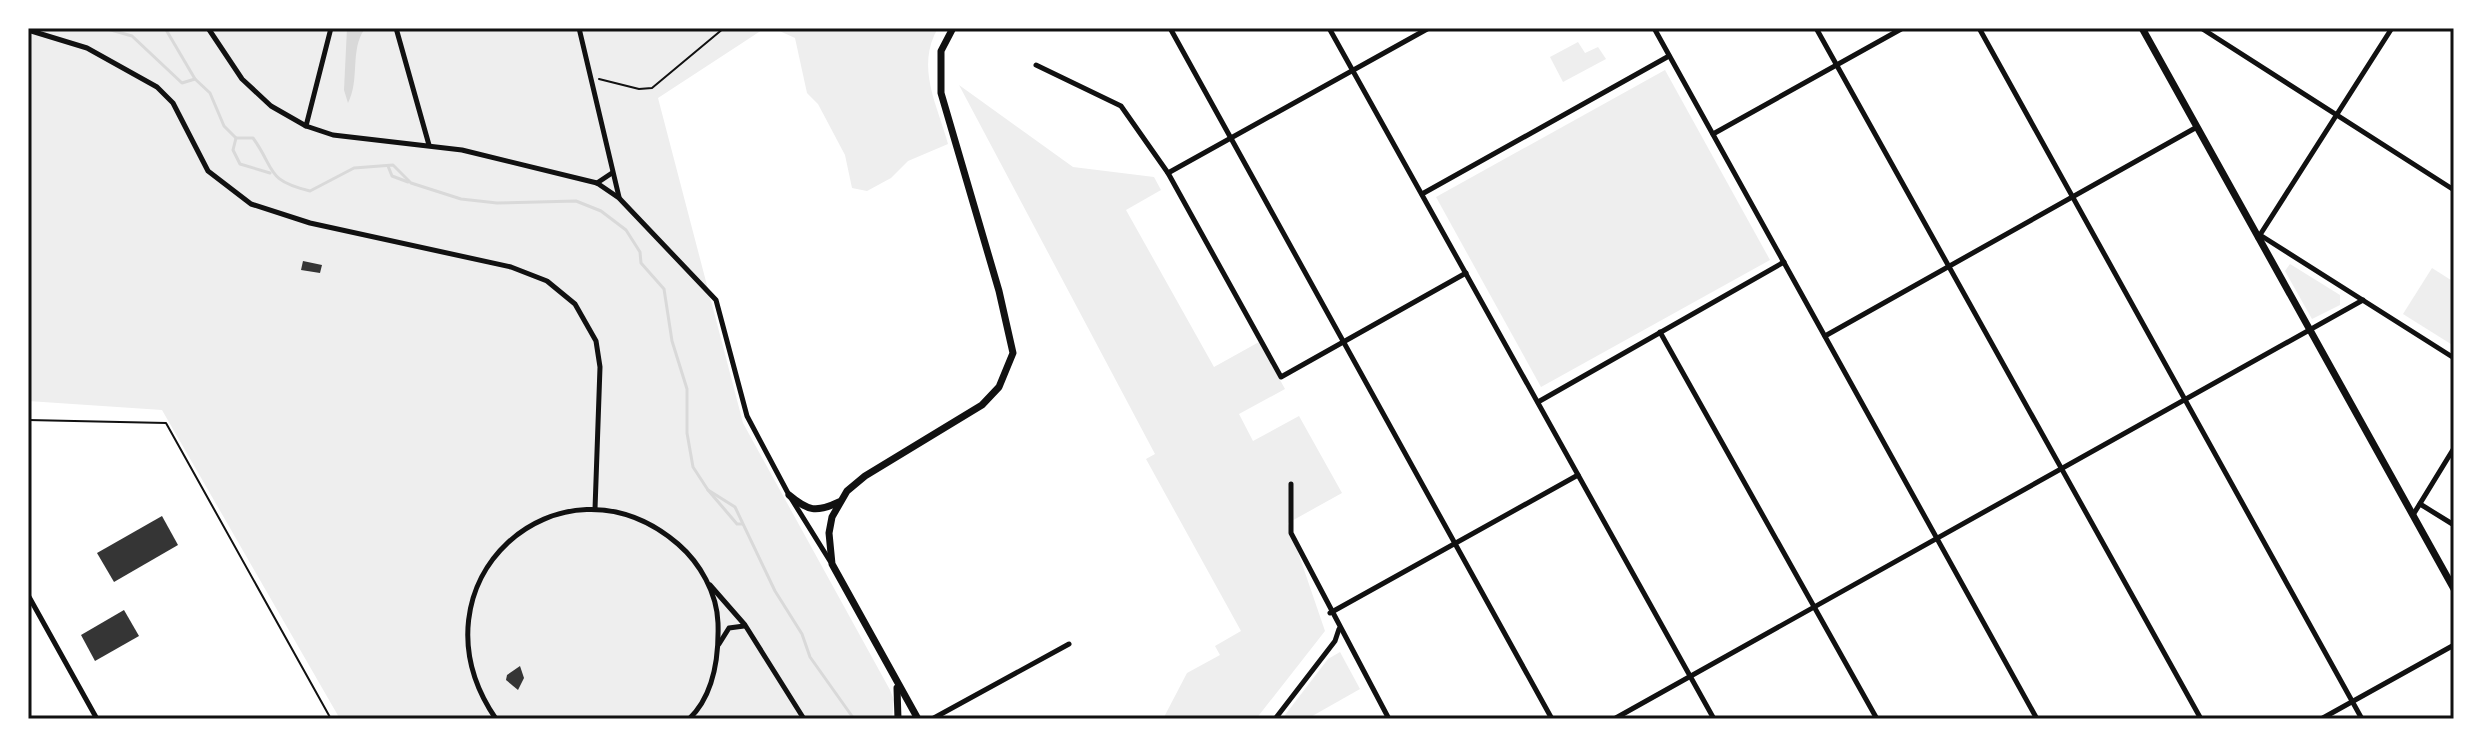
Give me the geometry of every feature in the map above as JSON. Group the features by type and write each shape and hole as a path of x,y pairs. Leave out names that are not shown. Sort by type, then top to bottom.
{"street":[{"path":"208,28 242,79 271,106 306,126 333,135 429,145 597,183 619,198 716,300 747,416 789,495 839,576"},
{"path":"306,126 331,28"},
{"path":"396,28 429,145"},
{"path":"579,28 619,198"},
{"path":"789,495 806,510 816,511 839,502 865,476 992,396 1013,353 999,291 941,93 941,51 953,28"},
{"path":"1170,28 1552,719"},
{"path":"1329,28 1714,719"},
{"path":"1168,173 1429,28"},
{"path":"1654,28 2037,719"},
{"path":"1816,28 2201,719"},
{"path":"1713,134 1903,28"},
{"path":"1979,28 2362,719"},
{"path":"2142,28 2454,589"},
{"path":"2201,28 2454,190"},
{"path":"2259,236 2392,28"},
{"path":"28,30 87,48 157,87 173,103 208,171 251,204 310,223 511,267 547,281 575,304 596,341 600,367 595,509"},
{"path":"1422,194 1669,56"},
{"path":"1036,65 1121,106 1168,173 1281,377 1466,273"},
{"path":"1825,336 2197,127"},
{"path":"597,183 612,173"},
{"path":"2259,236 2454,358"},
{"path":"1538,402 1784,262"},
{"path":"1614,719 2063,471 2363,300"},
{"path":"1660,332 1877,719"},
{"path":"2413,516 2454,448"},
{"path":"1330,613 1578,475"},
{"path":"1291,484 1291,533 1330,613 1389,719"},
{"path":"839,502 829,533 832,564 918,719"},
{"path":"2420,504 2454,525"},
{"path":"496,719 478,693 467,657 466,620 476,585 496,553 524,529 558,514 595,509 629,515 661,530 687,552 745,625 804,719"},
{"path":"689,719 712,682 718,644 717,612 707,581"},
{"path":"28,595 97,719"},
{"path":"718,644 729,628 745,625"},
{"path":"1275,719 1335,641 1339,629"},
{"path":"932,719 1069,644"},
{"path":"2321,719 2454,645"},
{"path":"895,678 900,702 898,719"}],"path":[{"path":"604,80 639,89 652,88 724,28"},
{"path":"28,420 166,423 331,719"}],"shaded area":[{"path":"28,28 765,28 658,98 743,423 890,690 894,700 892,719 340,719 162,410 28,401"},
{"path":"347,28 364,30 357,47 354,85 348,103 344,90"},
{"path":"773,28 938,28 931,43 928,72 948,144 908,161 891,178 867,191 852,188 845,155 818,104 807,93 795,38"},
{"path":"1578,42 1585,53 1598,47 1606,59 1563,82 1550,57"},
{"path":"1665,70 1770,260 1541,387 1436,197"},
{"path":"959,85 1073,167 1154,177 1161,190 1126,210 1214,367 1259,342 1285,389 1239,414 1253,441 1299,416 1342,493 1288,523 1325,631 1256,719 1163,719 1187,673 1220,655 1215,646 1241,631 1146,459 1155,454"},
{"path":"2290,264 2340,295 2340,305 2312,319 2285,271"},
{"path":"2432,268 2454,282 2454,346 2403,314"},
{"path":"1340,652 1360,689 1307,719 1282,719 1328,659"}],"building":[{"path":"303,261 322,265 320,273 301,270"},
{"path":"162,516 178,545 114,582 97,553"},
{"path":"124,610 139,636 95,661 81,635"},
{"path":"520,666 524,678 518,690 506,680 507,675"}],"waterway":[{"path":"104,28 132,36 182,83 195,79"},
{"path":"165,28 195,79 210,93 224,126 236,138 253,138 273,172 285,183 310,191 354,168 393,165 411,183 461,199 497,203 576,201 601,211 626,230 640,252 641,263 664,289 672,341 687,389 687,433 693,467 708,490 735,507 775,591 802,634 810,657 854,719"},
{"path":"236,138 233,150 240,164 270,173"},
{"path":"388,166 392,176 408,182"},
{"path":"708,490 737,524 742,524"}]}
